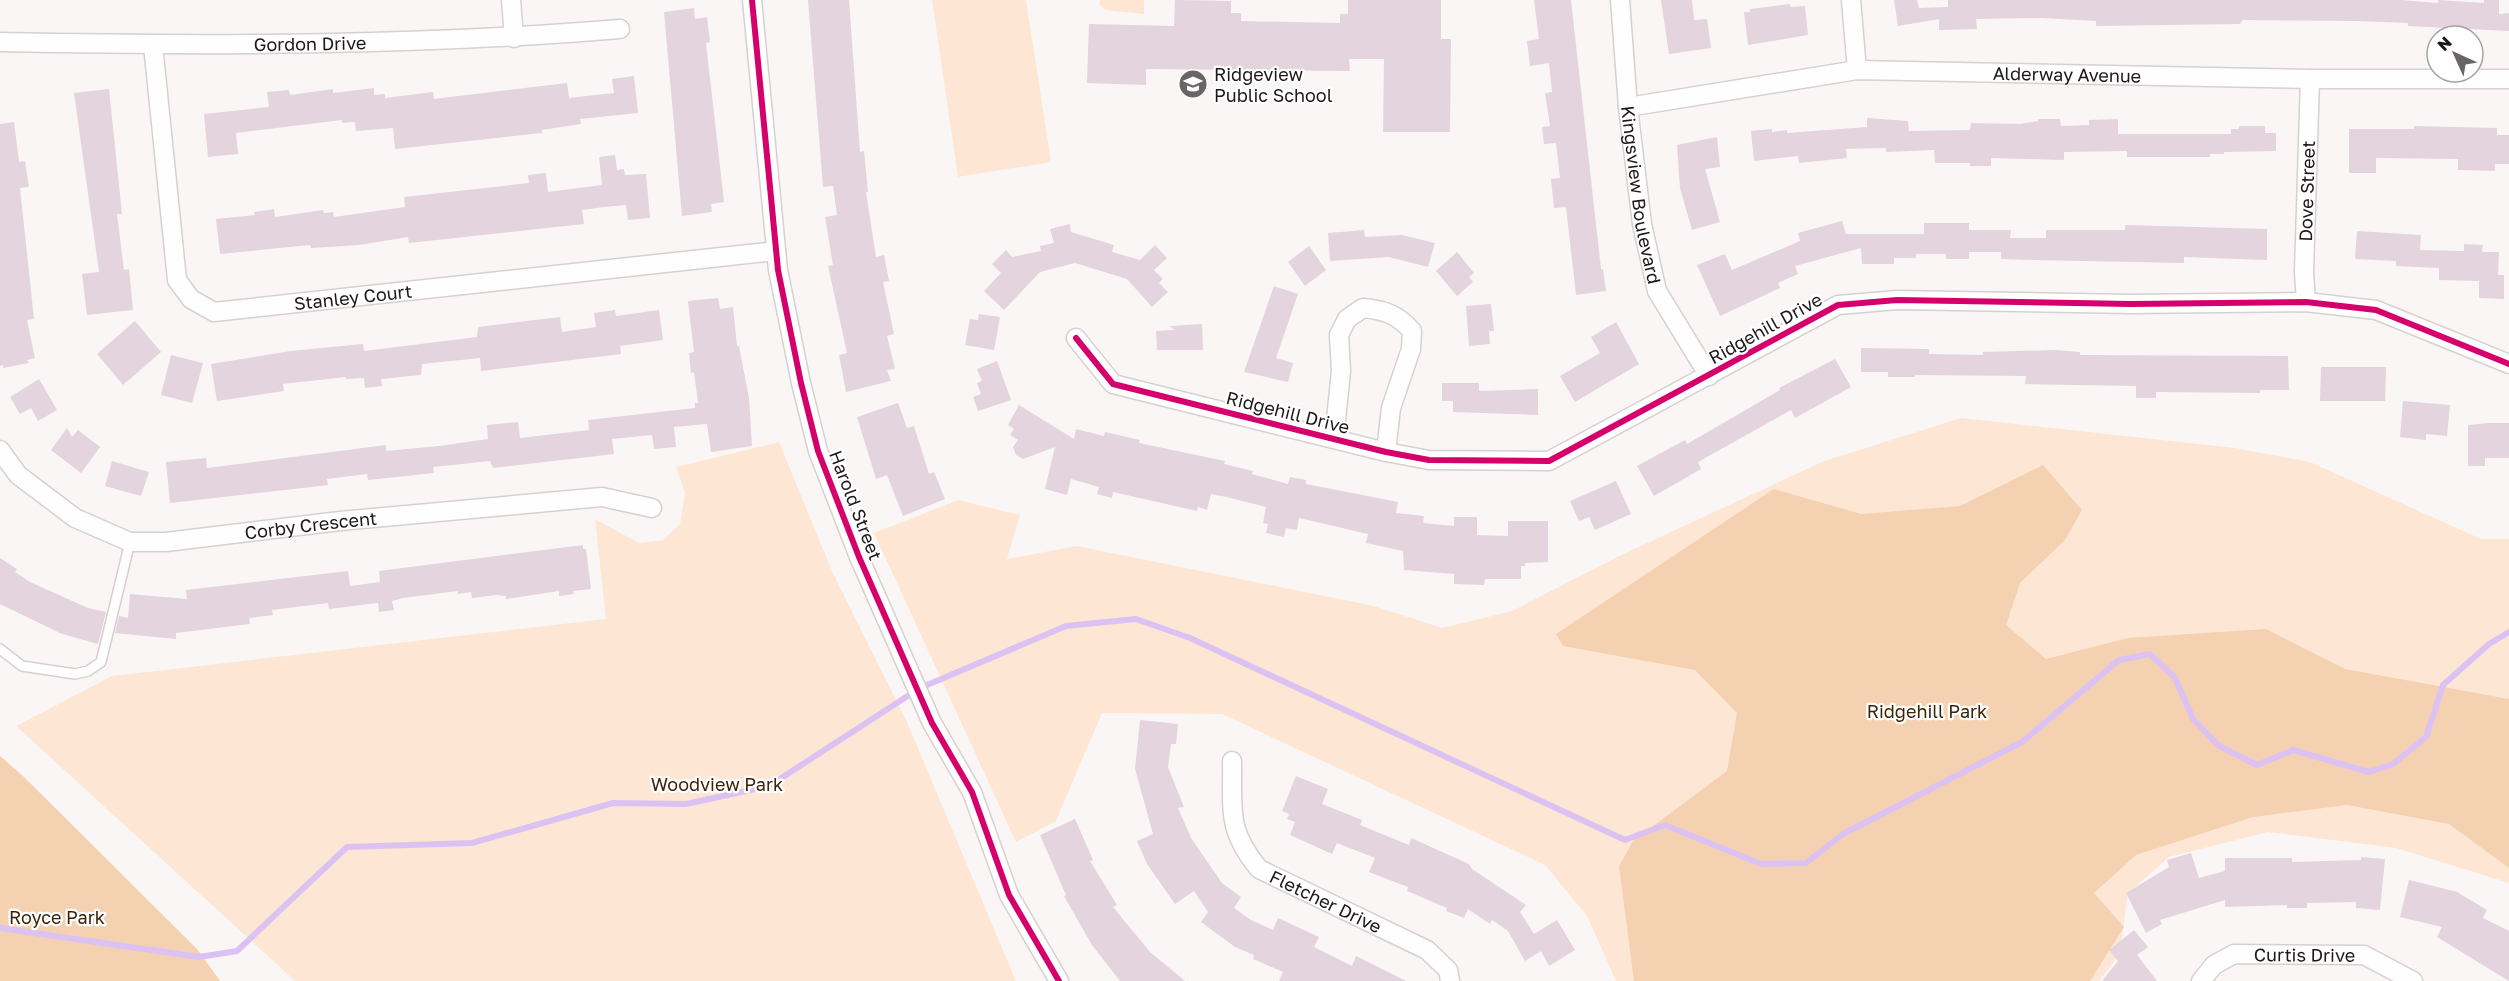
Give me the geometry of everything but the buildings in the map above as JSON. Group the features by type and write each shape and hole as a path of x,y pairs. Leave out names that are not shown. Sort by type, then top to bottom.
{"street":[{"path":"510,0 514,38"},
{"name":"Harold Street","path":"752,0 776,251 801,383 818,451 859,556 932,723 972,792 1009,895 1059,981"},
{"name":"Kingsview Boulevard","path":"1620,0 1628,107 1642,224 1657,291 1709,376"},
{"path":"1851,0 1857,70"},
{"name":"Gordon Drive","path":"0,42 153,45 514,38 620,29"},
{"name":"Stanley Court","path":"153,45 177,280 191,299 214,312 776,251"},
{"name":"Alderway Avenue","path":"1628,107 1857,70 2310,79 2509,80"},
{"name":"Dove Street","path":"2306,302 2304,272 2310,79"},
{"name":"Ridgehill Drive","path":"1076,338 1113,384 1386,452 1429,460 1549,461 1838,305 1897,300 2131,304 2306,302 2376,310 2509,364"},
{"name":"Ridgehill Drive","path":"1334,439 1341,371 1339,335 1347,319 1363,308 1384,310 1401,318 1412,331 1411,349 1391,408 1386,452"},
{"name":"Corby Crescent","path":"0,450 18,475 75,518 130,542 166,542 340,521 602,497 651,508"},
{"name":"Fletcher Drive","path":"1232,761 1233,824 1241,848 1258,869 1427,950 1448,970 1450,981"},
{"name":"Curtis Drive","path":"2201,981 2214,965 2234,954 2364,955 2413,981"}],"lane":[{"path":"0,649 22,666 75,674 88,671 101,663 130,542"}],"green space":[{"path":"932,0 1026,0 1051,162 958,177"},
{"path":"1100,0 1144,0 1144,14 1105,10 1099,4"},
{"name":"Ridgehill Park","path":"1961,418 2235,448 2310,462 2481,539 2509,539 2509,883 2396,848 2268,832 2169,857 2128,893 2120,954 2099,981 1616,981 1587,916 1545,865 1222,714 1102,713 1056,821 1016,842 874,533 958,500 1020,515 1007,559 1077,546 1374,606 1442,628 1512,611 1617,557 1824,461"},
{"name":"Woodview Park","path":"779,442 832,571 907,722 1016,981 295,981 16,726 112,676 606,619 595,519 639,543 663,540 680,524 685,493 676,467"},
{"path":"2043,465 2082,510 2065,540 2020,583 2006,625 2046,659 2128,638 2266,629 2345,669 2509,699 2509,868 2449,824 2347,805 2253,817 2136,855 2094,893 2124,927 2090,981 1634,981 1619,866 1633,841 1727,771 1737,713 1695,670 1563,646 1556,634 1774,489 1861,514 1960,506"},
{"name":"Royce Park","path":"0,756 197,949 220,981 0,981"}],"waterway":[{"path":"0,928 199,957 237,951 347,847 472,843 613,803 686,804 769,786 920,688 1066,626 1136,619 1190,638 1625,840 1665,825 1761,864 1806,863 1843,834 2022,742 2119,660 2150,654 2175,678 2193,719 2219,746 2257,765 2293,750 2369,772 2393,764 2426,737 2443,685 2489,644 2509,632"}],"cycle path":[{"path":"752,0 778,270 801,383 818,451 859,557 932,723 972,792 1009,895 1059,981"},
{"path":"1076,338 1113,384 1386,452 1429,460 1549,461 1838,305 1897,300 2131,304 2306,302 2376,310 2509,364"}],"place":[{"name":"Ridgeview Public School","path":"1193,84"}]}
